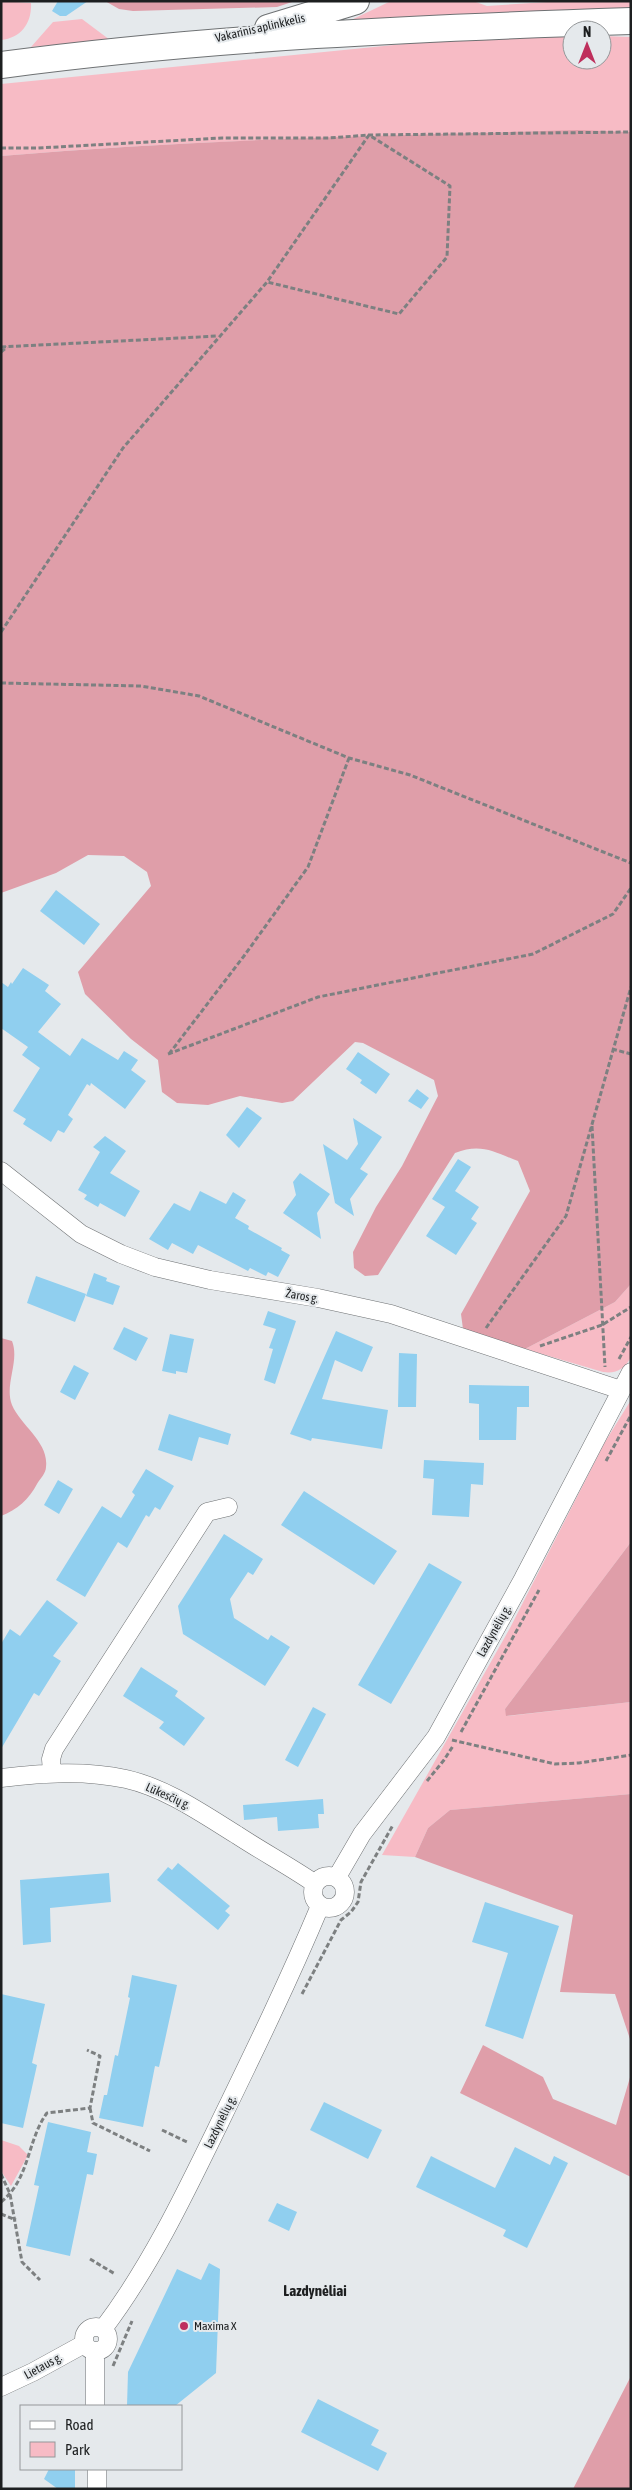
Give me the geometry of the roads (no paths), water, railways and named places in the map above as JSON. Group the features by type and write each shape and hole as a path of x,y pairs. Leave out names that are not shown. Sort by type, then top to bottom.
{"highway":[{"name":"Vakarinis aplinkkelis","path":"192,43 275,27 356,1"},
{"path":"1,65 192,43 438,28 631,21"}],"street":[{"name":"Žaros g.","path":"1,1171 81,1234 121,1254 155,1267 210,1280 355,1305 391,1314 614,1387"},
{"name":"Lazdynėlių g.","path":"336,1877 362,1834 436,1737 523,1579 614,1387 631,1372"},
{"path":"52,1772 51,1759 54,1749 207,1512 228,1507"},
{"name":"Lūkesčių g.","path":"1,1778 52,1772 91,1774 127,1780 160,1791 198,1810 314,1883"},
{"path":"328,1875 336,1877 342,1882 345,1890 344,1898 334,1908 327,1909 320,1906 314,1900 312,1892 314,1883 328,1875"},
{"name":"Lazdynėlių g.","path":"90,2348 102,2351 109,2340 103,2329 126,2300 195,2174 275,2009 320,1906"},
{"path":"90,2348 95,2405"},
{"name":"Lietaus g.","path":"1,2387 90,2348"},
{"path":"97,2470 97,2489"}],"place":[{"name":"Maxima X","path":"184,2326"}],"district":[{"name":"Lazdynėliai","path":"315,2290"}]}
